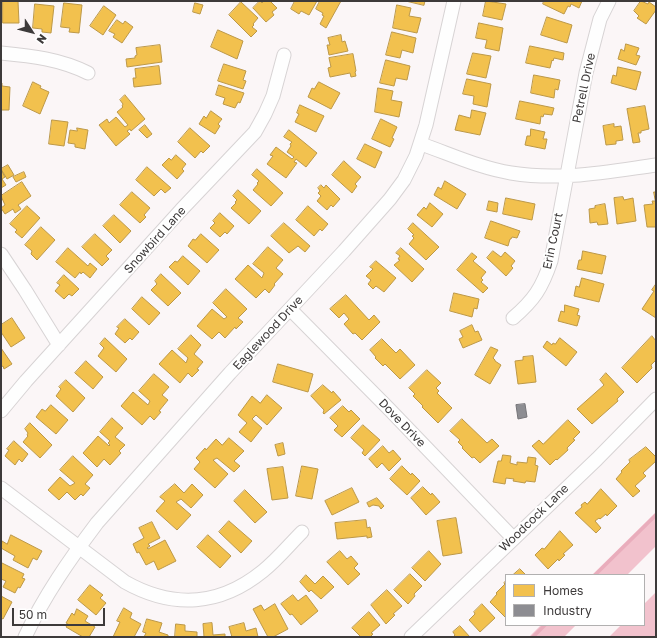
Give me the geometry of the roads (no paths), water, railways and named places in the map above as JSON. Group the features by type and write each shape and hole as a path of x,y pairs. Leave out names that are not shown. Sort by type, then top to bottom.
{"street":[{"name":"Eaglewood Drive","path":"25,637 51,589 79,547 107,511 230,373 390,199 404,180 421,144 454,1"},
{"name":"Petrell Drive","path":"566,176 586,73 600,19 609,1"},
{"path":"1,53 53,60 88,73"},
{"name":"Snowbird Lane","path":"1,411 181,210 255,132 273,96 284,55"},
{"path":"421,144 488,168 510,173 581,176 656,165"},
{"name":"Erin Court","path":"513,318 526,307 544,280 551,261 566,176"},
{"path":"1,254 59,345"},
{"name":"Dove Drive","path":"290,309 513,538"},
{"name":"Woodcock Lane","path":"411,637 597,459 656,399"},
{"path":"1,488 125,582 139,590 156,596 175,600 194,600 218,596 246,584 264,570 302,532"}],"waterway":[{"path":"596,574 656,515"},
{"path":"533,637 544,626"}]}
